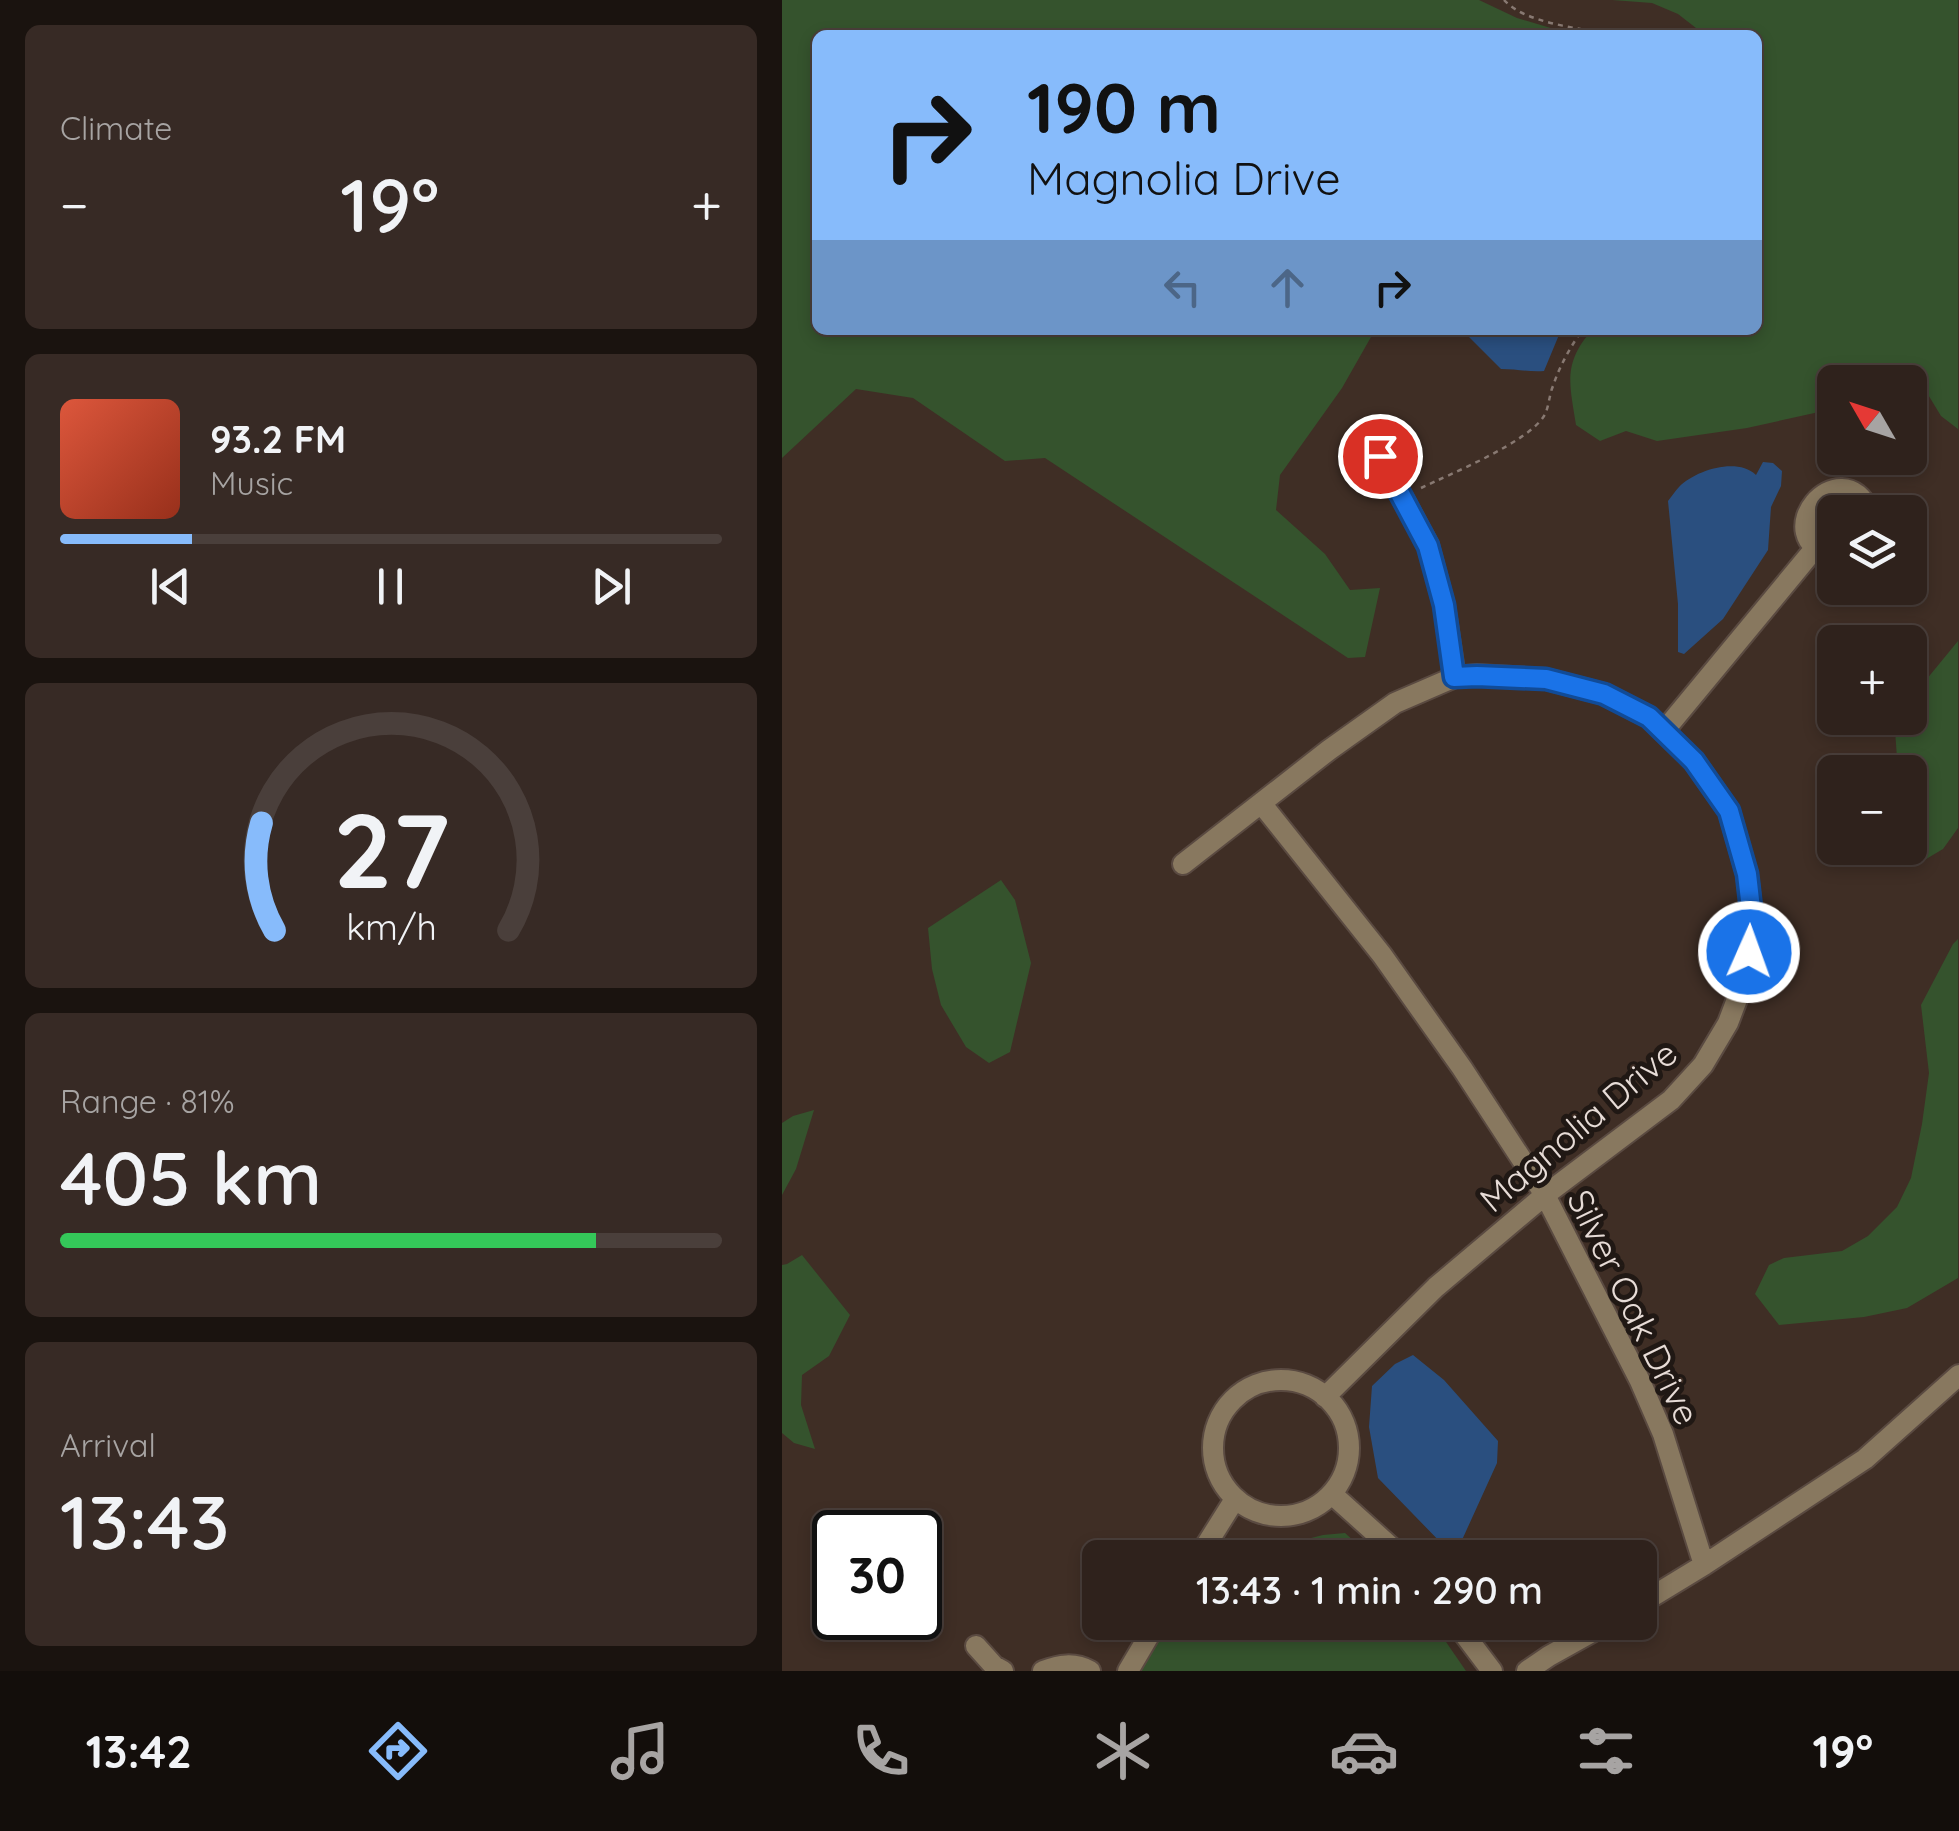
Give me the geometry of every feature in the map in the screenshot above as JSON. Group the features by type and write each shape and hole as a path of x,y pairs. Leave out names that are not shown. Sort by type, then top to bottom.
{"street":[{"path":"1380,456 1428,546 1444,605 1454,677"},
{"path":"1823,495 1840,490 1856,495"},
{"path":"1817,499 1805,524 1807,534 1817,543"},
{"path":"1664,732 1817,560"},
{"name":"Magnolia Drive","path":"1183,864 1395,702 1454,677 1477,676 1546,679 1604,694 1649,717 1694,761 1729,811 1747,874 1753,926 1745,978 1728,1023 1704,1065 1671,1100 1544,1195 1436,1287 1325,1397"},
{"name":"Silver Oak Drive","path":"1261,803 1382,955 1462,1068 1544,1195 1640,1381 1663,1434 1704,1565"},
{"path":"1657,1594 1865,1459 1958,1375"},
{"path":"1277,1380 1297,1382 1325,1397 1342,1419 1348,1438 1343,1477 1332,1494 1316,1507 1276,1517 1255,1512 1235,1499 1214,1467 1212,1446 1216,1426 1226,1407 1240,1393 1277,1380"},
{"path":"1332,1494 1383,1540"},
{"path":"1209,1540 1235,1499"},
{"path":"1128,1671 1146,1640"},
{"path":"1469,1640 1492,1671"},
{"path":"1527,1671 1578,1640"},
{"path":"976,1646 1003,1671"},
{"path":"1042,1671 1060,1664 1090,1671"}],"path":[{"path":"1504,0 1513,10 1590,30"},
{"path":"1401,497 1493,452 1536,425 1545,415 1564,357 1579,335"}],"green space":[{"path":"782,0 1479,0 1517,18 1557,30 812,30 812,335 1372,335 1342,388 1280,475 1276,510 1325,554 1350,590 1380,588 1365,657 1348,658 1045,458 1005,461 913,398 856,389 782,458"},
{"path":"1612,0 1958,0 1958,429 1941,416 1927,393 1927,365 1817,365 1817,412 1747,428 1657,441 1626,431 1600,441 1576,425 1570,375 1576,354 1588,335 1762,335 1762,30 1699,30 1678,14 1652,3"},
{"path":"1958,641 1958,828 1943,849 1927,858 1927,755 1897,755 1895,735 1927,735 1927,679"},
{"path":"1001,880 1015,900 1031,963 1010,1052 989,1063 966,1047 941,1005 928,928"},
{"path":"1958,939 1958,1278 1907,1308 1864,1317 1779,1325 1755,1294 1769,1265 1784,1258 1842,1251 1868,1236 1897,1207 1911,1178 1929,1073 1921,1005"},
{"path":"814,1110 796,1169 782,1195 782,1123"},
{"path":"802,1255 850,1315 829,1356 802,1375 801,1405 815,1449 794,1443 782,1433 782,1265"},
{"path":"1345,1533 1353,1540 1303,1540"},
{"path":"1248,1538 1291,1540 1246,1540"},
{"path":"1155,1640 1445,1640 1466,1671 1138,1671"}],"water":[{"path":"1467,335 1559,335 1544,371 1501,369"},
{"path":"1763,462 1773,463 1782,471 1781,486 1771,507 1768,550 1723,619 1684,654 1678,652 1678,604 1668,501 1686,481 1706,471 1728,466 1756,475"},
{"path":"1413,1355 1444,1380 1498,1441 1497,1463 1462,1540 1438,1540 1378,1478 1369,1427 1372,1386 1395,1364"}],"route":[{"path":"1380,456 1428,546 1444,605 1454,677 1546,679 1604,694 1649,717 1694,761 1729,811 1747,874 1753,926 1749,952"}]}
